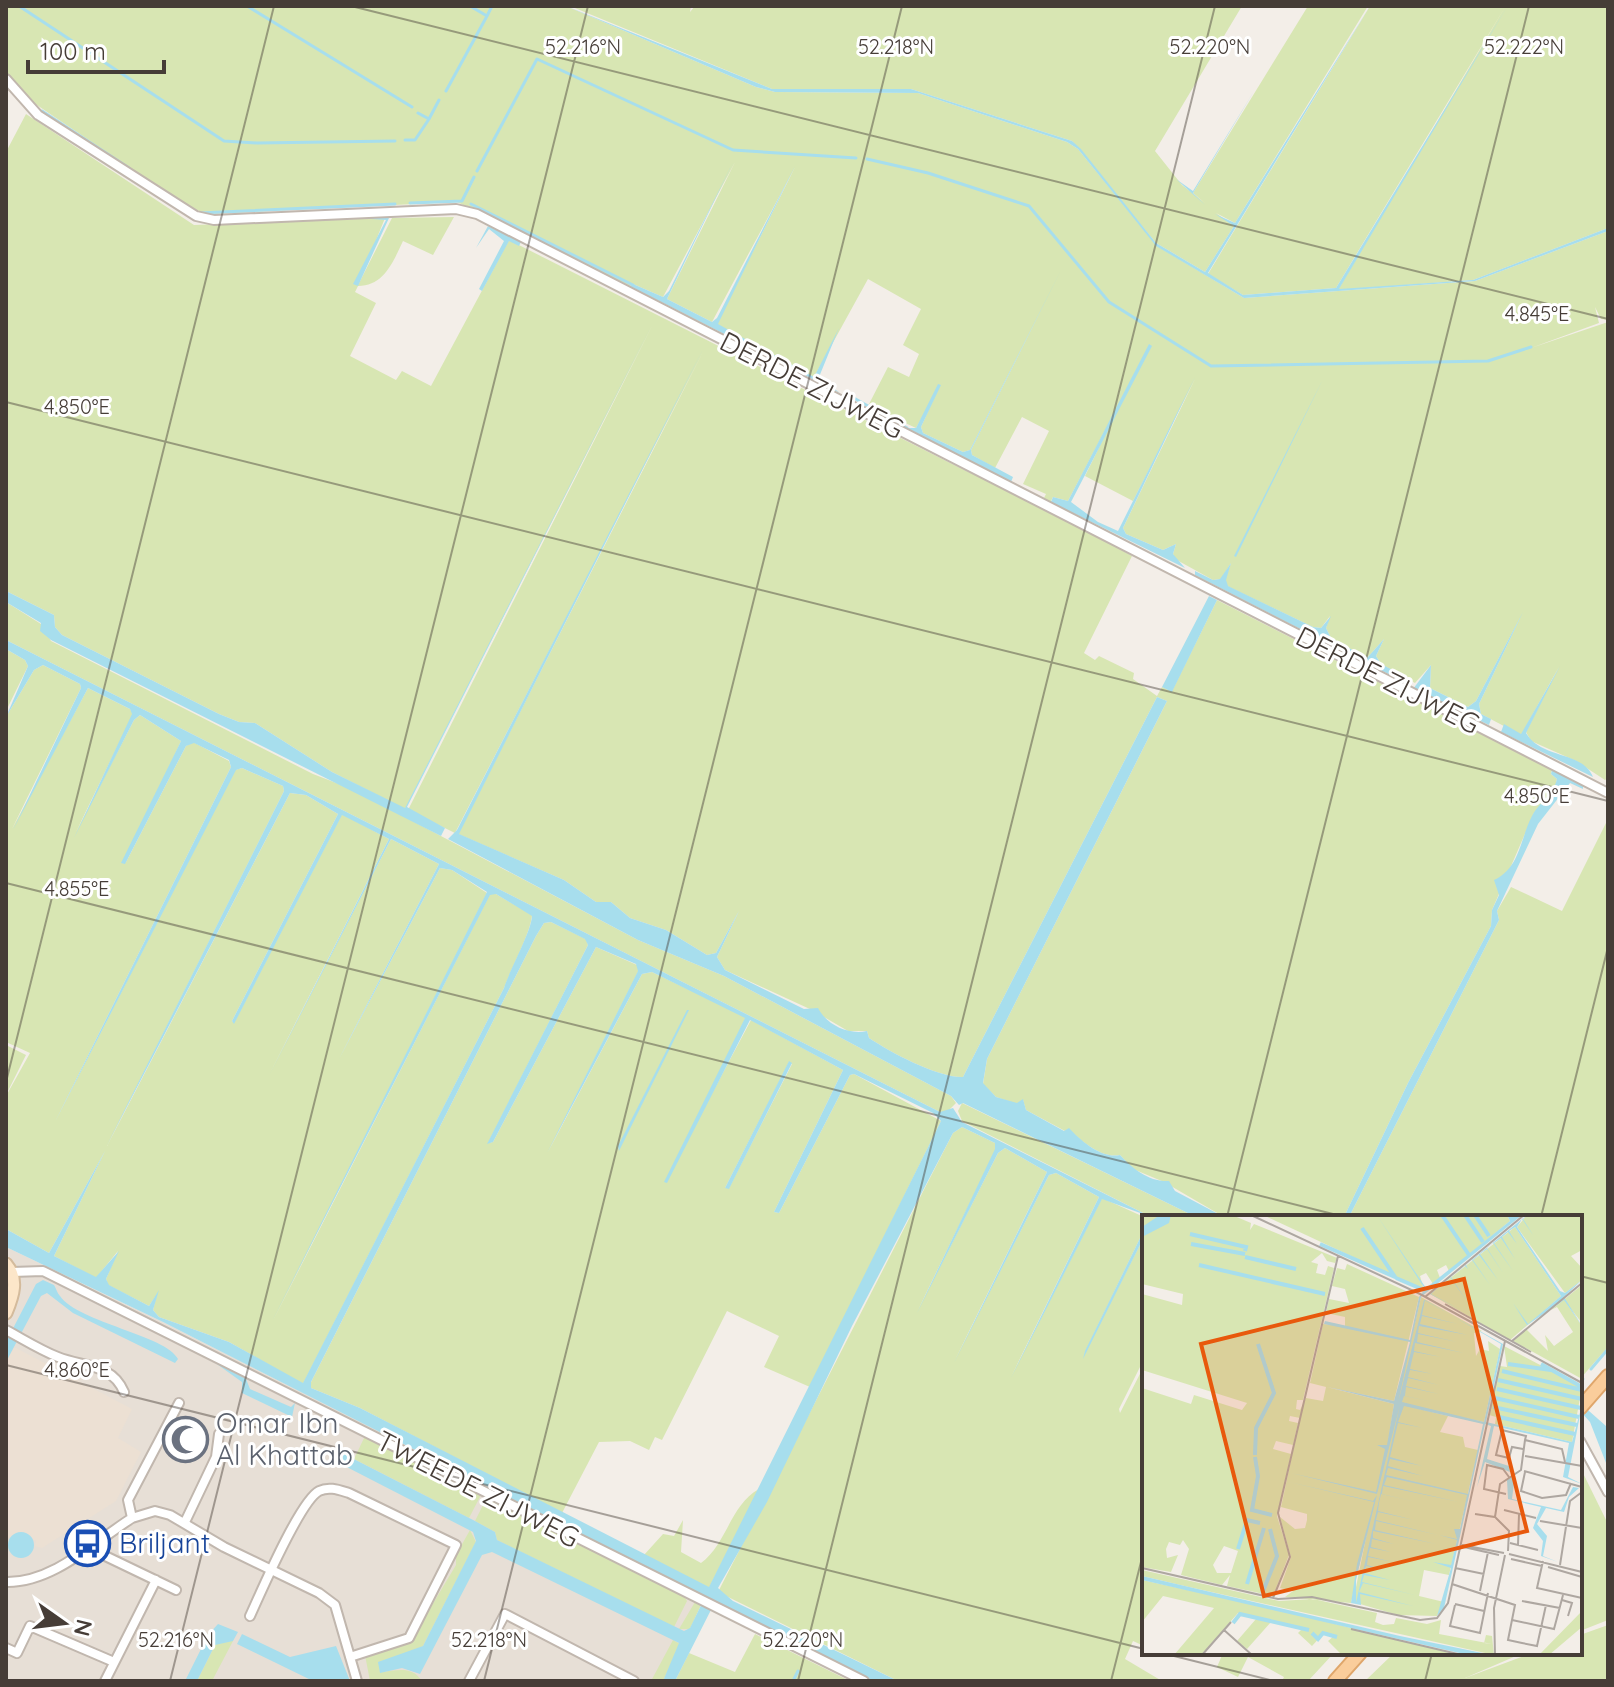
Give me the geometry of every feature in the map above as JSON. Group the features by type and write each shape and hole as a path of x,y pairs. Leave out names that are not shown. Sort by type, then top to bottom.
{"main road":[{"path":"1584,1404 1608,1376"},
{"path":"1335,1681 1358,1655"}],"street":[{"name":"DERDE ZIJWEG","path":"6,79 38,115 196,216 214,220 456,209 477,214 1608,793"},
{"path":"6,1313 14,1289 9,1268"},
{"name":"TWEEDE ZIJWEG","path":"9,1268 43,1271 864,1681"},
{"path":"8,1331 60,1358 103,1369 114,1376 124,1392"},
{"path":"132,1518 128,1500 179,1403"},
{"path":"185,1522 216,1457 219,1434"},
{"path":"1582,1445 1608,1492"},
{"path":"250,1616 299,1517 316,1492 330,1488 349,1493 456,1545 409,1638 350,1657"},
{"path":"6,1582 25,1582 43,1576 132,1518 155,1511 185,1522 224,1547 319,1593 335,1605 357,1681"},
{"path":"92,1543 99,1553 176,1590"},
{"path":"105,1681 156,1580"},
{"path":"469,1681 505,1614 634,1681"},
{"path":"6,1648 17,1653 30,1626 114,1662"}],"shaded area":[{"path":"6,1247 163,1322 705,1596 663,1681 6,1681"},
{"path":"14,1347 132,1409 118,1438 141,1452 116,1501 42,1548 35,1546 36,1541 21,1533 6,1539 6,1362"}],"green space":[{"path":"7,6 566,6 756,87 775,92 918,93 1067,142 1078,149 1157,246 1244,298 1475,281 1608,231 1608,320 1601,319 1595,307 1599,323 1531,348 1608,322 1608,778 1605,780 1576,761 1531,741 1526,732 1559,667 1521,735 1481,714 1479,704 1521,616 1476,701 1468,707 1430,688 1431,665 1415,683 1381,664 1376,656 1384,639 1367,658 1331,638 1326,628 1330,616 1321,628 1313,627 1227,586 1225,580 1231,563 1221,579 1213,580 1175,559 1176,544 1163,550 1126,534 1123,528 1195,379 1133,501 1085,476 1150,344 1068,501 1053,497 1051,501 1086,520 1081,521 1017,488 1044,498 1046,494 1023,484 1049,431 1022,417 995,468 972,455 971,450 1045,302 970,450 963,452 923,433 921,427 940,385 916,428 868,406 888,367 909,377 919,354 903,345 921,309 868,279 814,377 719,328 717,324 795,167 712,322 667,299 735,162 663,297 633,284 630,286 457,202 208,214 186,206 31,101 29,104 6,73"},
{"path":"570,6 691,6 690,12 695,6 1242,6 1155,151 1182,185 1205,203 1193,193 1308,6 1368,6 1235,223 1216,213 1234,226 1205,272 1156,243 1072,141 911,89 772,89"},
{"path":"1370,6 1608,6 1608,228 1473,280 1338,290 1505,7 1336,288 1243,295 1208,274"},
{"path":"26,114 194,225 385,218 358,285 392,218 454,217 433,255 403,241 381,277 375,282 358,286 355,292 376,303 350,356 396,380 402,371 431,386 509,240 964,470 1063,516 1132,556 1084,653 1095,660 1099,656 1134,673 1133,679 1157,696 1162,687 1172,691 1217,600 1552,770 1551,774 1557,779 1554,792 1534,813 1492,910 1491,926 1408,1083 1345,1215 1221,1215 1164,1182 1133,1169 1120,1155 1099,1152 1069,1129 1065,1131 1026,1110 1023,1100 1017,1104 996,1097 983,1084 987,1059 1167,701 1157,697 963,1077 914,1063 869,1038 867,1031 848,1031 812,1010 725,970 717,957 739,911 716,953 707,955 666,930 630,918 611,902 596,902 564,880 458,834 704,350 455,833 408,810 653,324 405,809 332,772 255,723 239,722 219,714 62,635 55,627 54,615 6,591 6,152"},
{"path":"6,602 41,624 51,641 313,774 352,789 638,940 724,976 951,1096 956,1103 947,1112 940,1112 6,640"},
{"path":"6,649 25,660 28,666 6,711"},
{"path":"43,665 80,684 81,688 12,829 88,688 130,709 133,714 76,832 134,720 140,715 181,741 125,864 186,746 193,742 229,761 231,767 56,1120 235,770 242,768 283,786 284,791 107,1146 290,793 306,795 338,814 232,1021 234,1023 342,814 389,839 270,1073 391,839 439,864 339,1059 440,868 452,870 487,893 274,1319 490,894 496,894 532,915 525,941 504,988 303,1384 229,1342 159,1317 153,1310 157,1294 149,1306 108,1285 106,1279 118,1251 96,1278 54,1256 105,1151 49,1253 6,1229 6,1096 30,1053 6,1042 6,717 34,670"},
{"path":"1608,819 1608,1347 1582,1377 1582,1215 1350,1215 1499,920 1497,911 1511,887 1562,911"},
{"path":"551,922 586,939 588,945 488,1143 493,1142 596,947 637,965 639,970 548,1152 642,974 652,972 746,1017 665,1182 751,1020 843,1070 774,1212 779,1213 850,1075 854,1074 941,1121 810,1387 764,1367 779,1336 727,1311 662,1440 655,1437 649,1450 630,1441 599,1442 562,1513 360,1408 311,1388 311,1382 544,923","holes":["789,1062 792,1064 729,1188 725,1188"]},
{"path":"6,1045 26,1055 6,1095"},
{"path":"962,1103 1192,1215 1147,1215 962,1121 958,1111"},
{"path":"962,1127 995,1143 996,1149 918,1310 998,1153 1005,1148 1047,1172 956,1358 1049,1175 1056,1173 1099,1197 1012,1375 1102,1198 1142,1216 1142,1234 1084,1354 1142,1241 1142,1363 1119,1409 1120,1413 1142,1370 1142,1645 1133,1641 1125,1659 1162,1681 898,1681 718,1592 953,1133"},
{"path":"365,1436 481,1495 469,1518 354,1459"},
{"path":"1582,1471 1608,1524 1608,1620 1582,1630"},
{"path":"759,1489 709,1588 644,1555 663,1534 674,1536 683,1520 681,1552 701,1563 717,1546 741,1505"},
{"path":"487,1497 682,1593 687,1601 674,1627 497,1540 495,1532 475,1521"},
{"path":"470,1530 476,1542 423,1646 380,1672 408,1671 422,1681 370,1681 365,1655 413,1637 456,1565 456,1555"},
{"path":"695,1602 701,1605 690,1629 679,1629"},
{"path":"1608,1625 1608,1681 1365,1681 1392,1655 1518,1655 1465,1678 1527,1655 1582,1655 1582,1634"},
{"path":"755,1634 850,1681 675,1681 689,1653 735,1672"},
{"path":"228,1639 233,1641 212,1681 197,1681 215,1645"},
{"path":"673,1640 680,1644 663,1681 651,1681"},
{"path":"1222,1655 1332,1655 1308,1681 1282,1681 1284,1677 1248,1657 1238,1677 1217,1667"}],"water":[{"path":"566,6 772,89 911,89 1072,141 1156,243 1205,272 1234,226 1215,214 1235,223 1370,6 1208,273 1243,295 1336,288 1507,7 1339,289 1473,280 1608,228 1608,231 1475,281 1244,298 1156,246 1078,149 1067,142 918,93 775,92 756,87"},
{"path":"1254,91 1193,193 1205,205 1176,179 1193,191"},
{"path":"733,162 667,299 712,322 717,318 795,166 718,324 814,377 839,328 819,377 840,393 630,286 633,284 663,297 669,291"},
{"path":"395,217 389,218 358,286 353,284 386,220 358,218"},
{"path":"488,226 521,242 519,246 509,241 482,291 479,289 504,241 489,229 476,248"},
{"path":"1061,270 971,450 972,455 1013,477 1011,482 907,428 916,428 938,384 941,385 921,427 923,433 963,452 970,450"},
{"path":"652,324 407,807 445,828 441,836 51,640 40,631 41,623 6,602 6,591 54,615 55,627 62,635 219,714 239,722 255,723 332,772 405,808"},
{"path":"1149,344 1152,346 1071,502 1098,522 1118,531 1195,377 1123,528 1126,534 1163,550 1176,544 1173,554 1185,568 1051,502 1053,497 1068,501"},
{"path":"703,349 459,834 564,880 596,902 611,902 630,918 666,930 707,955 716,953 739,911 717,957 725,970 804,1009 818,1008 839,1027 867,1031 869,1038 914,1063 963,1077 1157,697 1167,701 987,1059 983,1083 996,1097 1017,1103 1023,1099 1026,1110 1064,1131 1069,1128 1099,1152 1120,1155 1148,1177 1169,1181 1175,1191 1220,1215 1192,1215 963,1103 959,1105 951,1096 724,976 638,940 448,839 457,830"},
{"path":"1322,381 1236,557 1234,556"},
{"path":"1231,563 1226,580 1228,586 1313,627 1321,628 1331,616 1326,628 1331,638 1367,658 1384,639 1376,656 1381,664 1408,678 1404,682 1195,575 1195,571 1213,580 1220,579"},
{"path":"1209,596 1217,600 1172,692 1162,687"},
{"path":"1523,612 1479,704 1481,714 1491,719 1489,725 1413,689 1431,665 1430,688 1468,707 1476,701"},
{"path":"6,640 940,1112 953,1108 962,1122 1147,1215 1102,1199 1011,1378 1099,1197 1056,1173 1049,1175 954,1363 1047,1172 1005,1148 998,1153 917,1313 995,1149 995,1143 962,1127 953,1133 852,1326 767,1502 718,1588 733,1601 898,1681 874,1681 715,1602 675,1681 663,1681 679,1643 492,1552 482,1555 420,1674 402,1668 380,1673 378,1662 423,1646 476,1541 473,1532 335,1461 340,1452 495,1532 497,1540 684,1631 690,1628 705,1597 163,1322 6,1247 6,1229 49,1253 105,1151 54,1256 96,1277 119,1251 106,1279 109,1285 149,1306 159,1290 153,1310 159,1317 229,1342 303,1383 504,988 532,916 496,894 490,895 273,1319 487,892 452,870 440,868 339,1059 439,864 391,839 270,1074 389,839 342,815 234,1024 232,1021 338,814 306,795 290,793 107,1145 284,791 283,786 242,768 236,770 56,1120 231,767 229,760 194,743 186,746 125,864 121,863 181,741 140,715 134,720 74,838 132,714 130,709 88,688 13,830 81,688 80,684 43,665 34,670 6,717 28,666 25,660 6,649","holes":["551,922 585,939 588,945 487,1144 493,1142 596,947 636,964 638,971 547,1153 642,974 652,972 745,1018 664,1182 667,1183 750,1020 843,1070 774,1212 779,1213 850,1075 854,1074 933,1113 941,1121 709,1587 360,1408 311,1388 311,1382 544,923"]},
{"path":"1560,666 1526,733 1541,747 1580,763 1593,777 1501,732 1504,724 1521,734"},
{"path":"1552,770 1583,786 1583,789 1570,783 1538,824 1497,911 1499,920 1350,1215 1345,1215 1408,1083 1491,926 1492,910 1499,895 1494,880 1503,875 1514,861 1532,816 1553,790 1557,779 1551,774"},
{"path":"689,1010 619,1151 618,1146"},
{"path":"789,1061 792,1063 729,1189 725,1188"},
{"path":"1142,1234 1142,1241 1083,1359"},
{"path":"43,1280 54,1285 59,1295 85,1314 157,1343 178,1359 175,1363 73,1313 47,1293 41,1296 6,1362 6,1342 36,1284"},
{"path":"214,1362 246,1379 250,1389 291,1407 295,1403 292,1417 242,1393 242,1382"},
{"path":"1582,1405 1606,1426 1608,1468 1590,1422 1582,1413"},
{"path":"21,1532 31,1535 34,1545 31,1555 21,1558 11,1555 8,1545 11,1535"},
{"path":"218,1624 238,1632 233,1641 215,1645 197,1681 185,1681 208,1635"},
{"path":"242,1634 290,1657 336,1646 350,1681 313,1681 237,1644"}],"waterway":[{"path":"19,6 224,141 395,141"},
{"path":"247,6 412,107"},
{"path":"446,91 487,16 470,6"},
{"path":"487,16 492,6"},
{"path":"477,171 537,59 733,150 856,158"},
{"path":"429,119 439,100"},
{"path":"42,111 129,168"},
{"path":"405,140 415,140 429,119 418,113"},
{"path":"867,159 928,173 1029,206 1109,302 1211,366 1488,361 1531,347"},
{"path":"410,203 462,201 474,177"},
{"path":"199,213 395,204"},
{"path":"471,204 633,285"},
{"path":"852,397 907,428"},
{"path":"1591,1369 1608,1349"},
{"path":"793,1681 798,1671"}],"place":[{"name":"Omar Ibn Al Khattab","path":"185,1439"},
{"name":"Briljant","path":"88,1543"}]}
